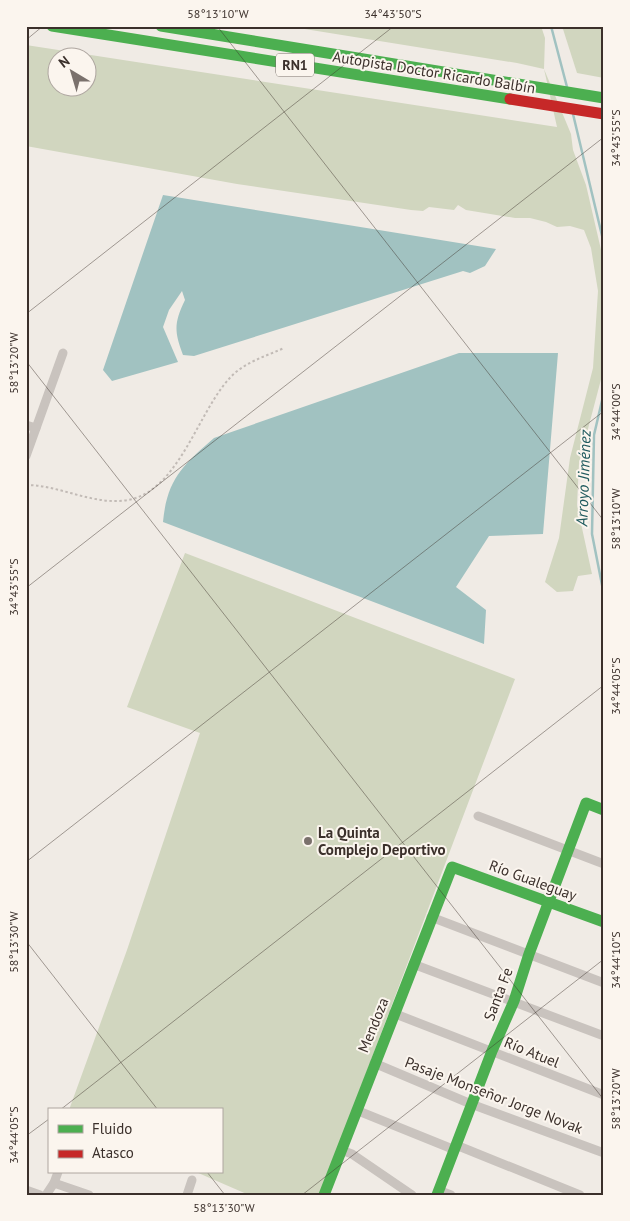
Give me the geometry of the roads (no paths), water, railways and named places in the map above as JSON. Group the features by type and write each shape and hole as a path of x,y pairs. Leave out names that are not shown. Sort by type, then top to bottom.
{"main road":[{"name":"Autopista Doctor Ricardo Balbín","path":"52,26 604,114"},
{"name":"Autopista Doctor Ricardo Balbín","path":"161,26 601,97"},
{"name":"Santa Fe","path":"438,1192 492,1050 514,1001 529,954 586,804 604,810"},
{"name":"Río Gualeguay","path":"452,867 549,900 604,922"},
{"name":"Mendoza","path":"324,1195 452,867"}],"street":[{"path":"26,456 63,353"},
{"path":"26,425 36,428"},
{"path":"478,816 604,864"},
{"path":"431,917 604,983"},
{"path":"413,964 604,1036"},
{"name":"Río Atuel","path":"394,1014 492,1050 604,1095"},
{"name":"Pasaje Monseñor Jorge Novak","path":"374,1063 471,1104 604,1153"},
{"path":"356,1110 580,1195"},
{"path":"341,1150 352,1154 412,1195"},
{"path":"46,1195 57,1174"},
{"path":"187,1195 192,1180"},
{"path":"54,1183 89,1195"},
{"path":"26,1190 40,1195"},
{"path":"438,1192 451,1195"}],"water":[{"path":"163,195 496,249 485,266 470,273 463,271 194,356 183,355 178,340 177,321 185,300 182,291 169,310 163,327 178,362 112,381 103,370"},
{"path":"459,353 558,353 543,534 489,536 456,587 486,610 484,644 163,522 168,495 178,474 214,438"}],"waterway":[{"name":"Arroyo Jiménez","path":"551,26 567,87"},
{"name":"Arroyo Jiménez","path":"573,114 604,244"},
{"name":"Arroyo Jiménez","path":"604,392 594,435 592,534 604,595"}],"place":[{"name":"La Quinta Complejo Deportivo","path":"308,841"}]}
